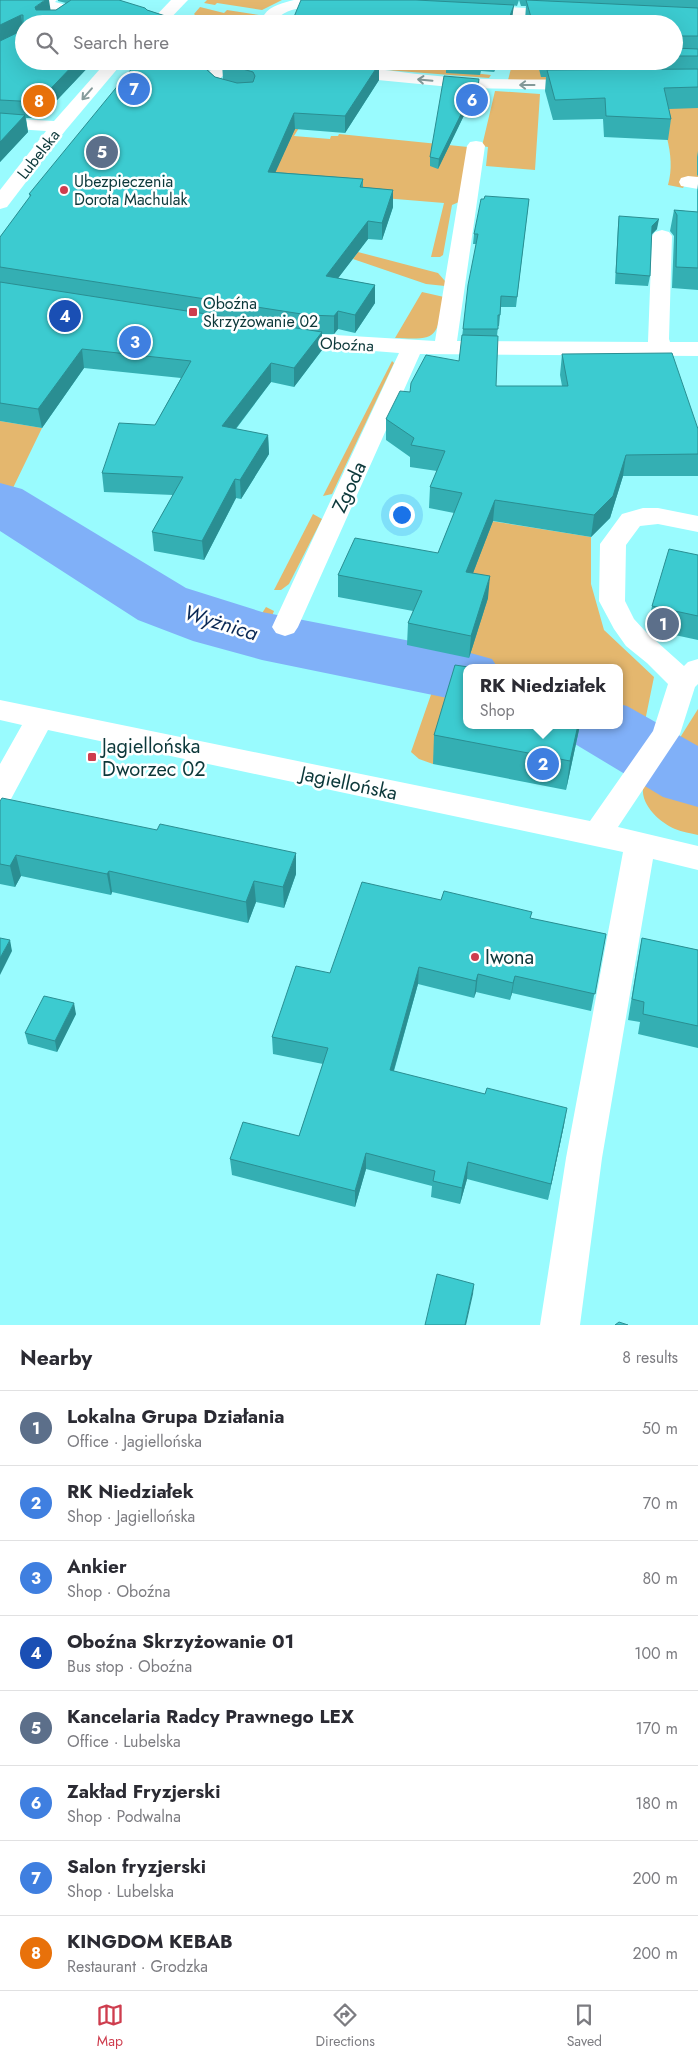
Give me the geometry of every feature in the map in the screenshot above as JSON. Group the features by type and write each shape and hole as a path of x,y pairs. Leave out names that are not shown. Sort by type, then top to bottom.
{"street":[{"path":"49,0 41,4 69,10 61,15"},
{"path":"165,15 180,0"},
{"path":"274,15 282,8 296,4 355,4"},
{"path":"461,9 561,15"},
{"name":"Lubelska","path":"0,202 59,127 108,70"},
{"path":"220,70 210,78 211,82 246,93"},
{"path":"341,70 461,83 603,85"},
{"path":"0,123 59,127"},
{"path":"445,347 476,146"},
{"path":"661,349 658,339 662,236"},
{"name":"Oboźna","path":"262,335 308,341 412,347 698,349"},
{"name":"Zgoda","path":"285,627 412,347"},
{"path":"597,834 666,734 691,675 657,656 636,639 623,623 612,601 613,544 631,520 643,516 658,516 698,524"},
{"name":"Jagiellońska","path":"0,710 597,834 698,858"},
{"path":"0,791 40,718"},
{"path":"560,1325 584,1158 640,844"}],"shaded area":[{"path":"207,0 282,0 262,10 217,3 215,5 204,3"},
{"path":"200,7 224,13 227,10 259,15 195,15"},
{"path":"386,70 474,70 473,73 491,75 489,78"},
{"path":"511,70 567,70 552,80 508,80"},
{"path":"698,89 698,177 689,177 683,188 668,185 671,162 667,138 651,92"},
{"path":"495,91 540,94 535,170 486,166 488,147 482,146"},
{"path":"302,123 294,136 330,139 331,136 338,136 339,134 468,147 459,202 452,205 443,255 431,257 444,203 263,188 212,148"},
{"path":"358,252 438,273 445,281 445,286 426,284 353,259"},
{"path":"422,292 444,297 437,329 428,337 395,338"},
{"path":"392,361 394,363 332,494 323,496"},
{"path":"0,421 42,428 12,490 170,584 195,596 259,618 266,607 274,611 270,621 278,624 266,651 203,638 170,628 0,528"},
{"path":"313,514 322,519 289,584 281,590 274,590"},
{"path":"491,521 591,537 591,584 604,630 654,677 644,726 653,729 632,756 588,729 623,729 623,664 463,664 463,675 453,694 433,764 419,759 411,752 434,686 282,654 294,627 442,652 462,593"},
{"path":"698,709 698,776 666,760"},
{"path":"662,764 689,779 698,780 698,835 670,826 653,813 645,801 643,795 644,785"}],"building":[{"path":"0,0 45,0 35,7 36,10 56,10 71,0 119,0 162,15 15,15 15,18 0,25"},
{"path":"301,0 416,0 514,5 510,15 295,15"},
{"path":"526,0 698,8 698,36 683,36 683,15 530,15"},
{"path":"15,34 15,70 68,70 38,102 0,100 0,41"},
{"path":"683,48 698,49 698,56 683,56"},
{"path":"698,69 698,87 664,88 671,119 606,116 605,98 555,100 547,70 683,70"},
{"path":"131,70 207,70 215,77 237,83 253,82 255,76 253,72 246,70 375,70 345,116 294,113 268,172 363,179 360,187 393,190 382,223 368,221 326,276 375,285 355,315 338,311 334,316 308,315 0,267 0,237 31,195 29,194"},
{"path":"444,76 479,79 477,96 470,96 439,159 430,157"},
{"path":"0,113 25,115 0,142"},
{"path":"485,196 529,199 517,297 501,296 498,329 463,329 468,285 478,234 474,234 481,199 484,199"},
{"path":"674,210 698,212 698,268 676,267 677,215"},
{"path":"619,216 659,219 652,226 650,276 616,273"},
{"path":"0,282 322,332 294,368 271,363 222,426 268,435 240,480 235,479 202,541 152,532 183,477 102,473 119,423 155,425 191,361 82,349 38,409 0,403"},
{"path":"462,335 498,336 496,386 568,386 562,354 672,353 698,429 698,454 626,455 613,496 594,515 495,500 466,572 490,576 471,636 408,623 422,591 338,575 355,538 438,553 462,493 430,487 445,451 411,445 414,438 386,419 400,391 410,392 411,383 426,355 459,361"},
{"path":"669,549 698,555 698,616 652,606"},
{"path":"455,665 463,666 463,729 577,729 570,761 434,735"},
{"path":"2,798 157,830 160,824 296,853 283,887 254,881 246,902 109,871 107,874 16,855 10,866 0,864 0,801"},
{"path":"362,882 441,900 444,891 532,912 530,918 606,934 595,994 515,976 513,983 478,974 476,981 419,967 390,1070 485,1094 487,1088 567,1108 551,1184 468,1162 462,1188 433,1181 435,1171 366,1153 355,1191 230,1159 243,1122 299,1136 328,1048 272,1037 296,966 330,973"},
{"path":"0,938 10,940 0,958"},
{"path":"642,938 698,950 698,1026 643,1014 644,1002 632,999"},
{"path":"44,996 74,1003 55,1041 25,1033"},
{"path":"437,1274 474,1284 465,1325 425,1325"},
{"path":"619,1322 628,1325 615,1325"}],"waterway":[{"name":"Wyżnica","path":"0,503 162,604 218,624 262,636 463,676"},
{"name":"Wyżnica","path":"608,729 690,777 698,778"}],"place":[{"name":"Salon fryzjerski","path":"134,89"},
{"name":"Zakład Fryzjerski","path":"472,100"},
{"name":"KINGDOM KEBAB","path":"39,101"},
{"name":"Kancelaria Radcy Prawnego LEX","path":"102,152"},
{"name":"Ubezpieczenia Dorota Machulak","path":"64,190"},
{"name":"Oboźna Skrzyżowanie 02","path":"193,312"},
{"name":"Oboźna Skrzyżowanie 01","path":"65,316"},
{"name":"Ankier","path":"135,342"},
{"name":"Lokalna Grupa Działania","path":"663,624"},
{"name":"Jagiellońska Dworzec 02","path":"92,757"},
{"name":"RK Niedziałek","path":"543,764"},
{"name":"Iwona","path":"475,957"}]}
